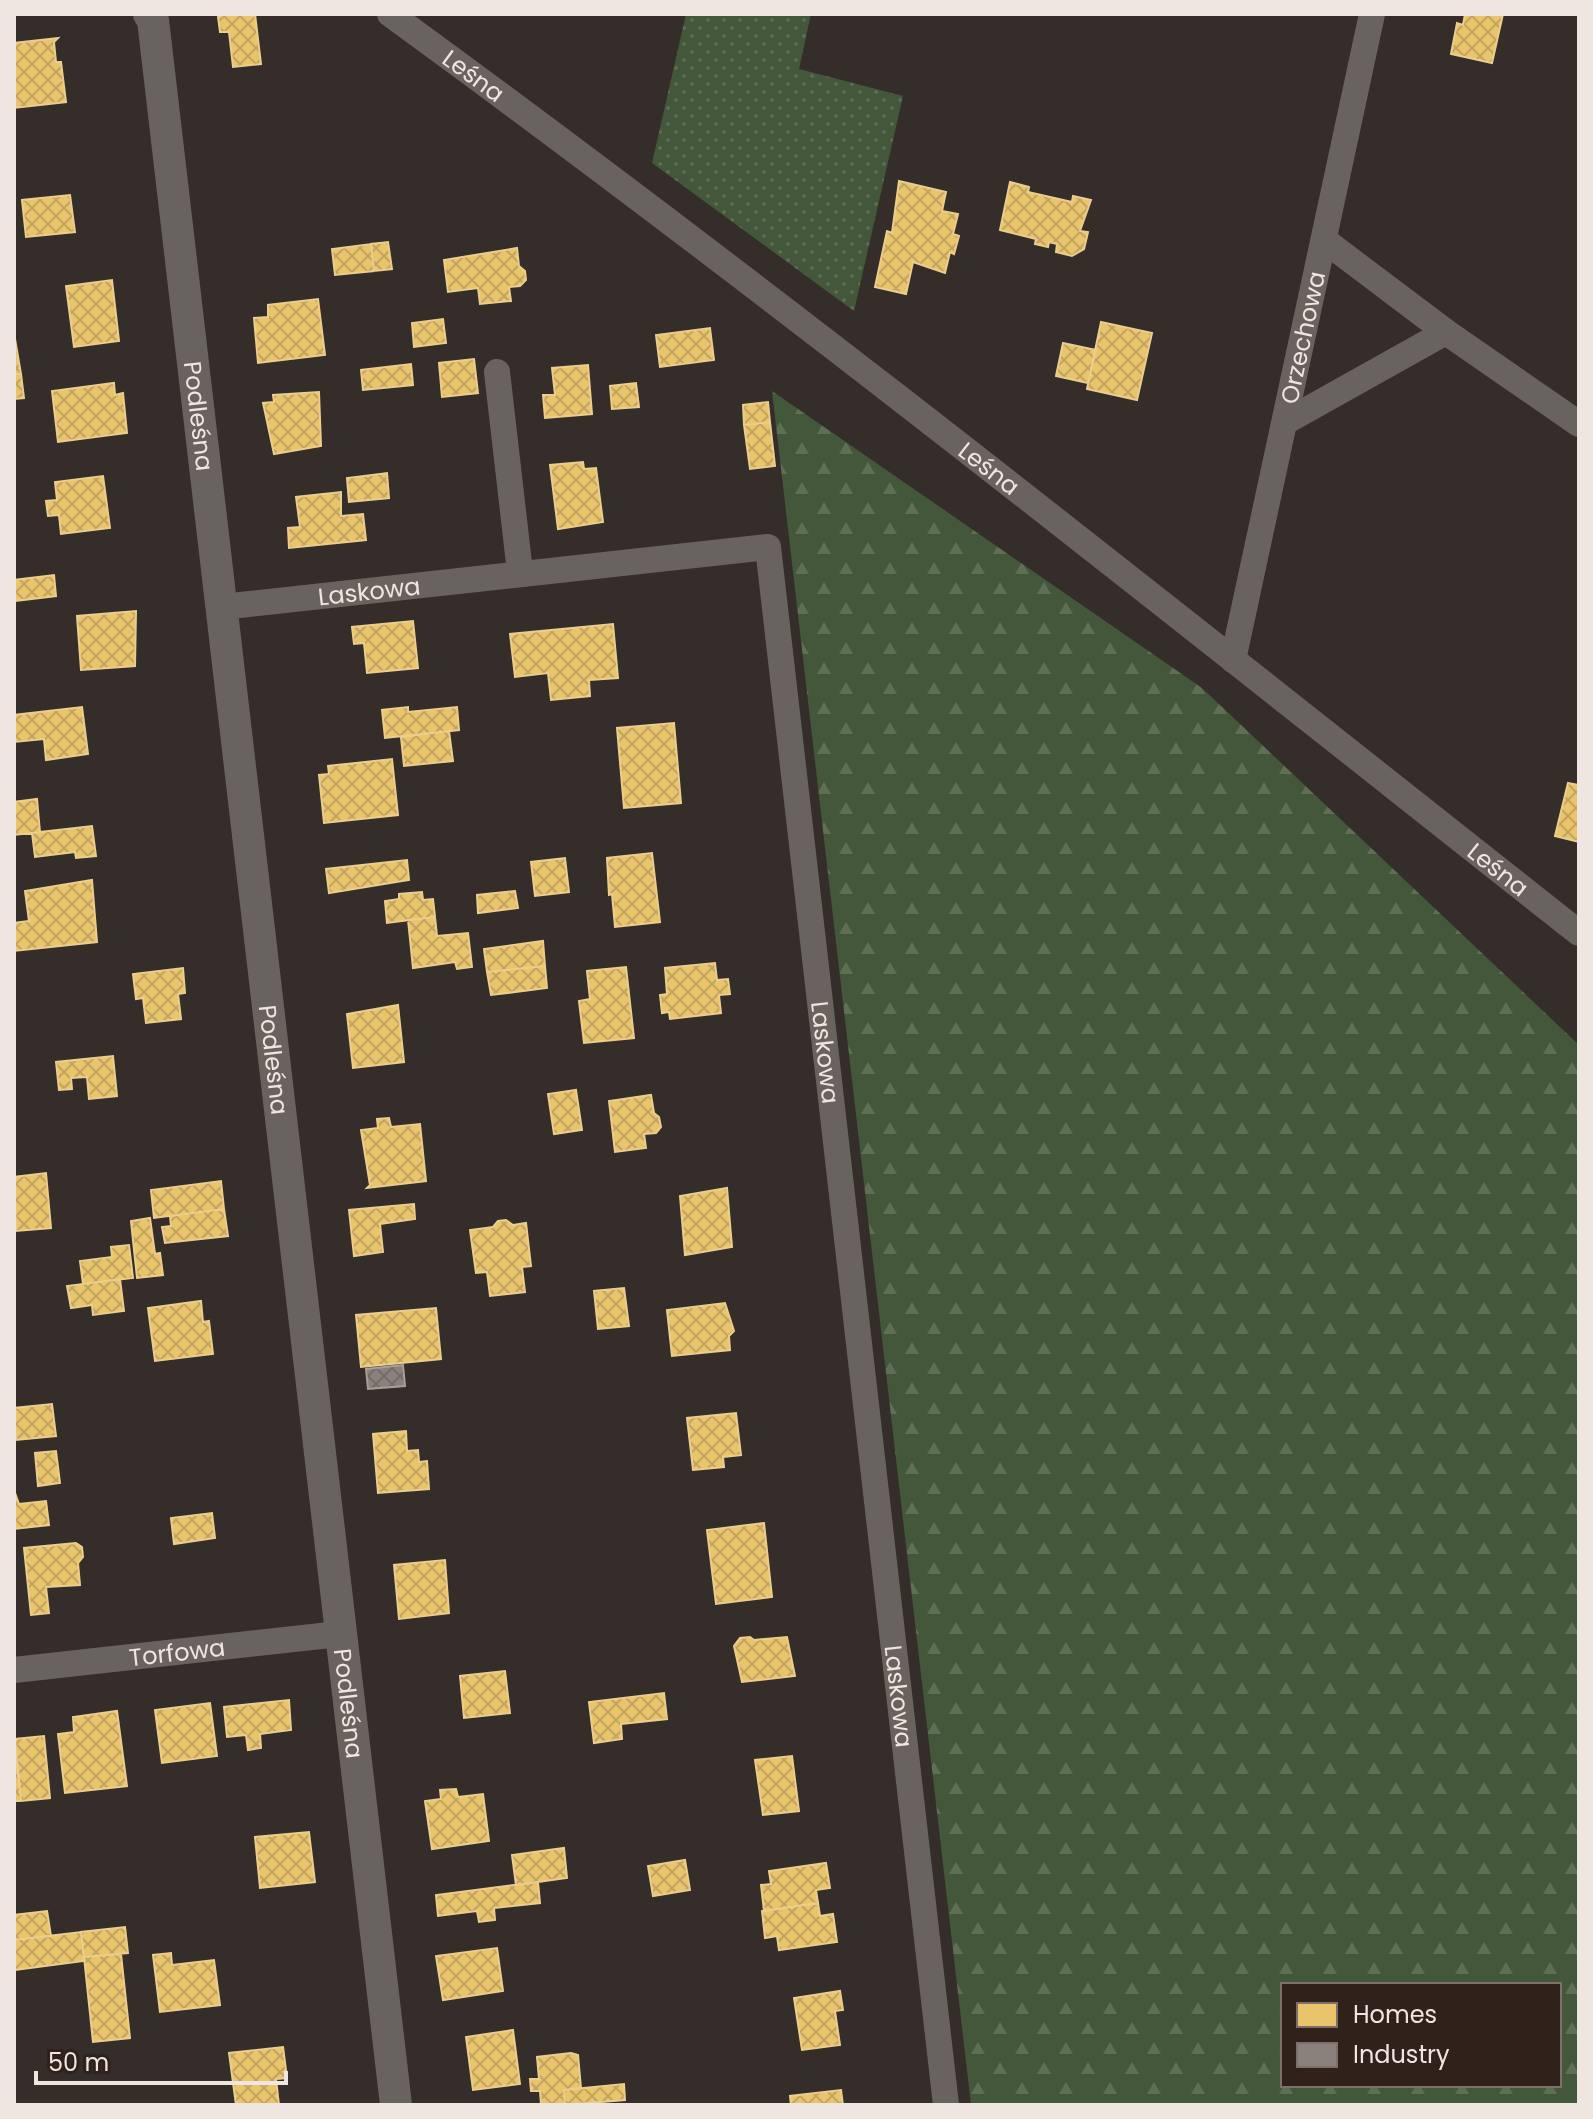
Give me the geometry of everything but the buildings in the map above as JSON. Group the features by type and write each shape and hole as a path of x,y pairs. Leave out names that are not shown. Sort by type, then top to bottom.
{"street":[{"name":"Podleśna","path":"149,14 153,20 396,2105"},
{"name":"Leśna","path":"390,14 612,176 1579,933"},
{"name":"Orzechowa","path":"1233,660 1287,421 1372,14"},
{"path":"1324,240 1446,332 1579,424"},
{"path":"1287,421 1446,332"},
{"path":"497,372 520,572"},
{"name":"Laskowa","path":"222,607 768,547 946,2105"},
{"name":"Torfowa","path":"14,1670 339,1634"}],"green space":[{"path":"686,14 811,14 799,69 903,96 854,311 652,163"},
{"path":"772,391 1202,688 1579,1045 1579,2105 971,2105"}]}
